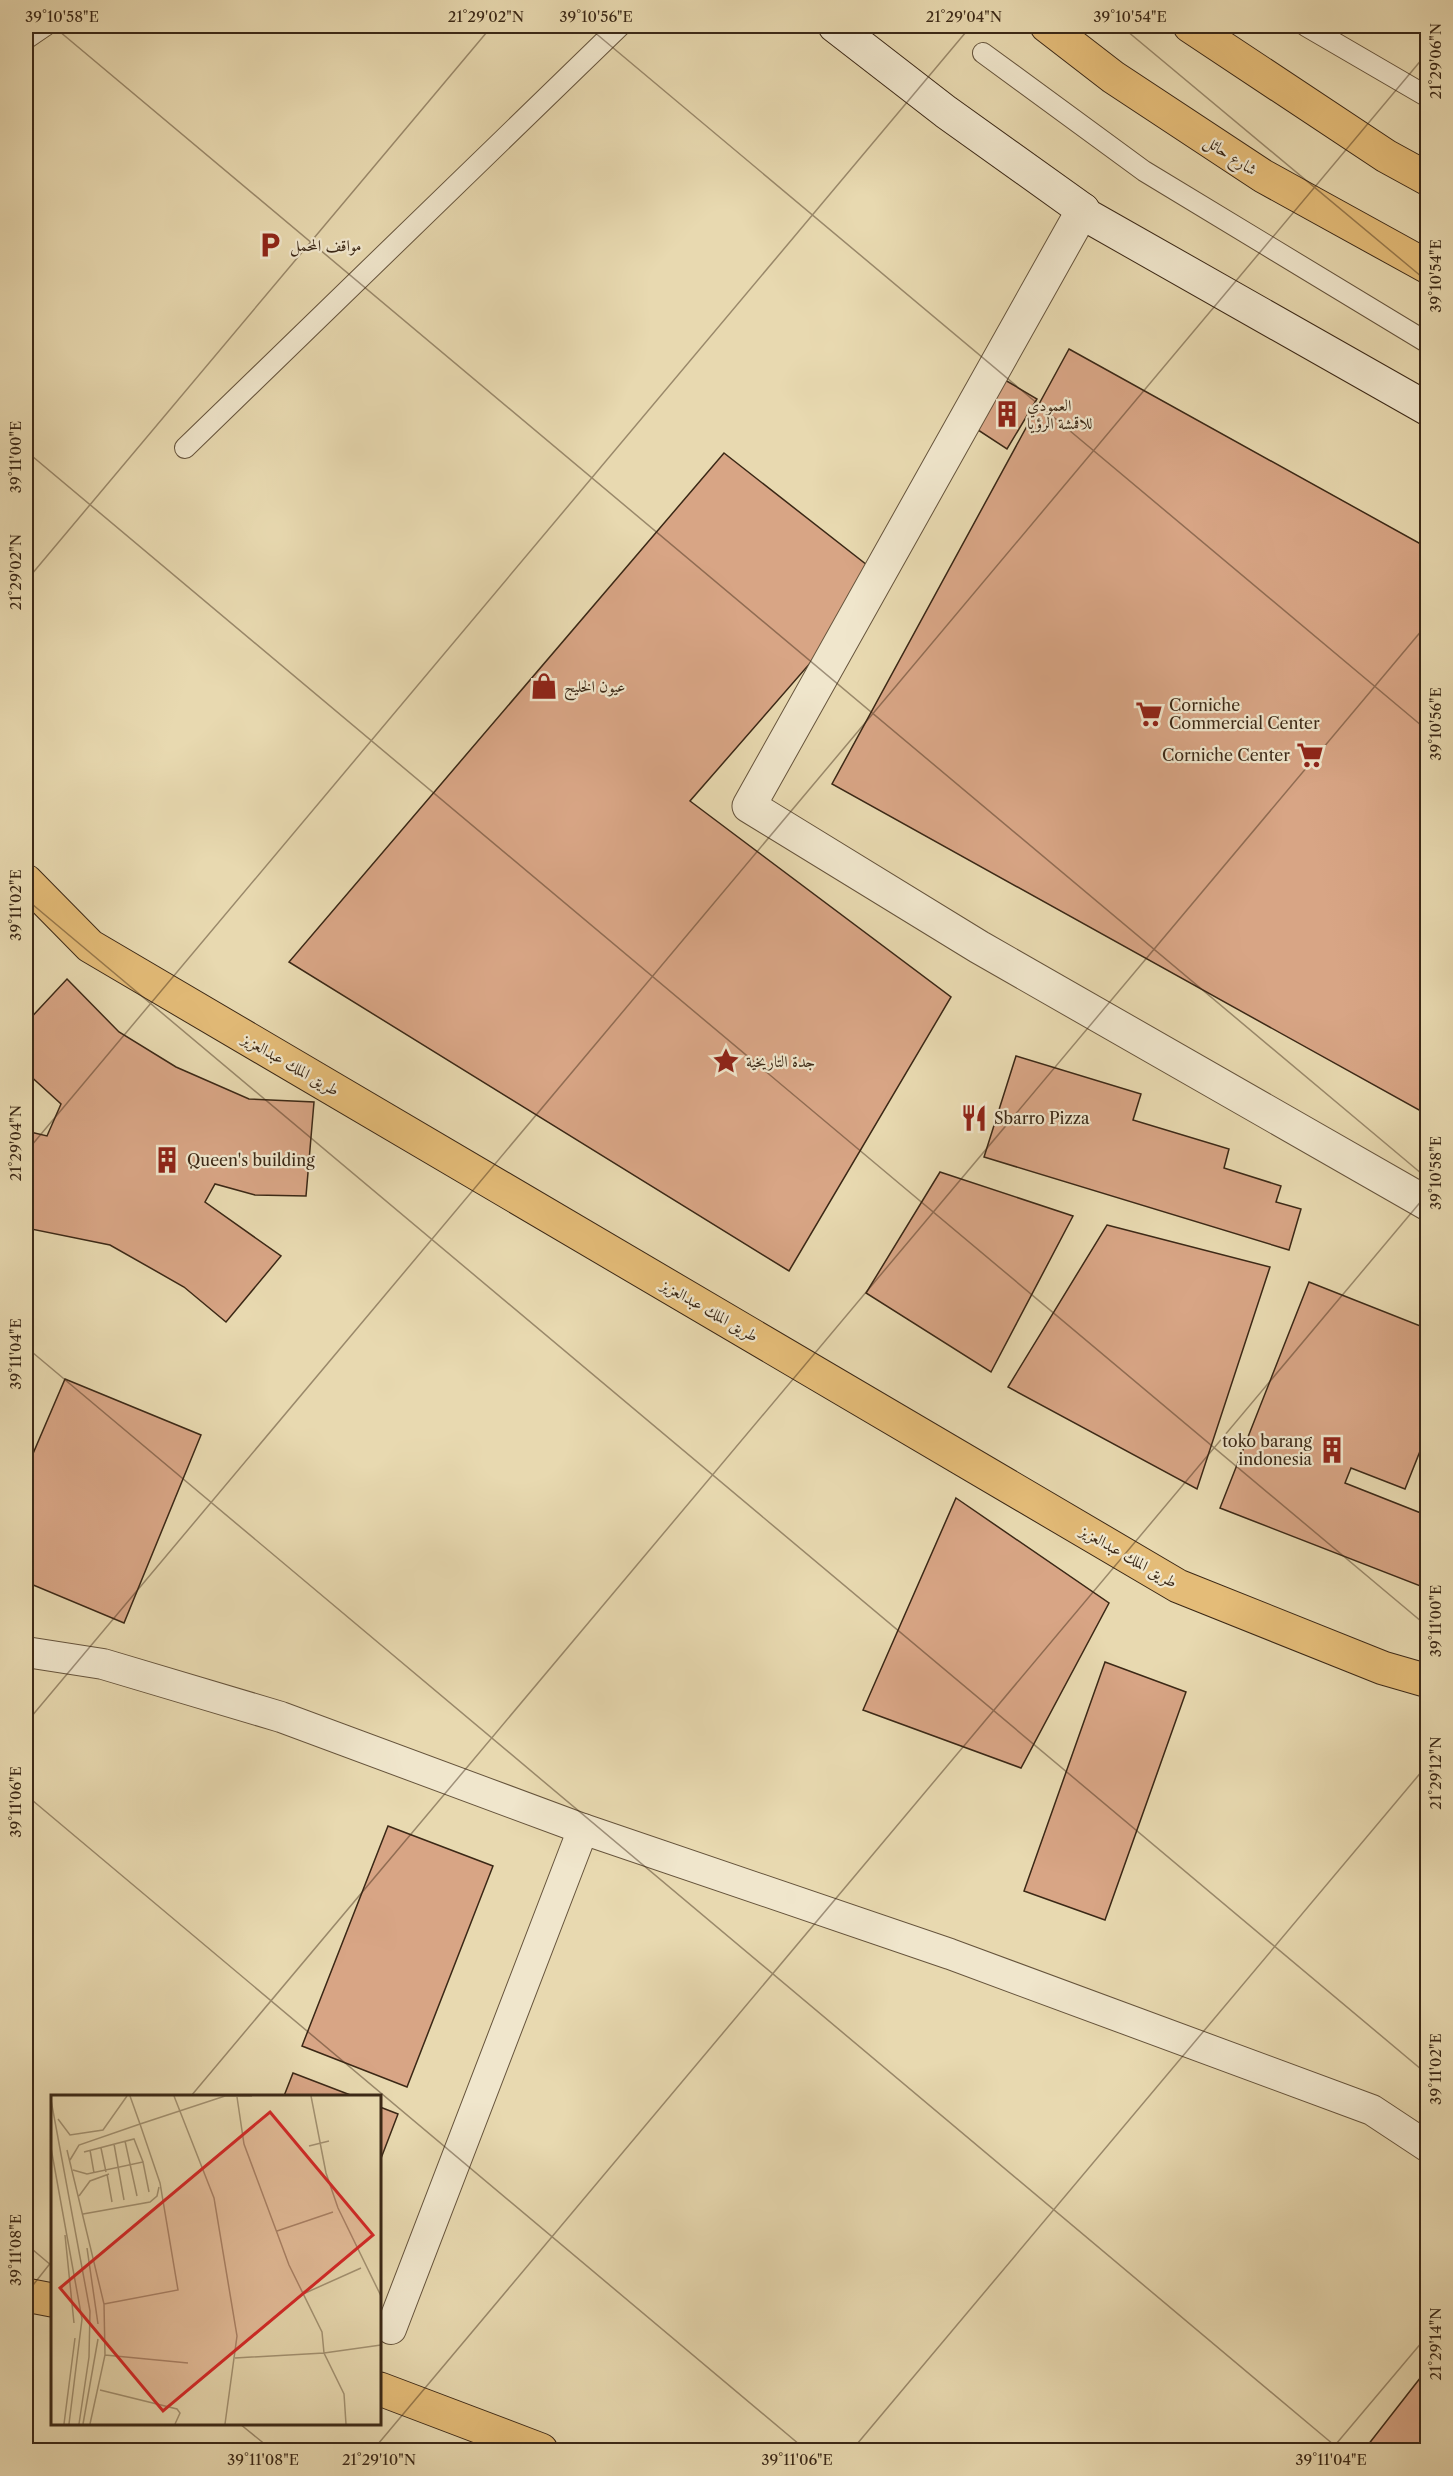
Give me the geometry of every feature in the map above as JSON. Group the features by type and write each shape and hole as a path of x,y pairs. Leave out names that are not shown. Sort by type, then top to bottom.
{"main road":[{"name":"شارع حائل","path":"1047,26 1113,77 1263,176 1428,267"},
{"path":"1190,26 1386,156 1428,179"},
{"name":"طريق الملك عبدالعزيز","path":"26,881 90,946 1178,1586 1383,1668 1428,1681"},
{"path":"26,2295 51,2300"},
{"path":"381,2389 541,2451"}],"street":[{"path":"836,26 946,112 1083,210 1086,215 1428,409"},
{"path":"1083,210 749,806 979,947 1428,1204"},
{"path":"26,1652 103,1664 281,1717 583,1829 950,1954 1372,2110 1428,2147"},
{"path":"391,2329 583,1829"}],"lane":[{"path":"26,39 45,26"},
{"path":"184,448 620,26"},
{"path":"1306,26 1428,97"},
{"path":"983,52 1144,171 1428,344"}],"building":[{"name":"Corniche Commercial Center","path":"1069,349 1428,548 1428,1115 832,784"},
{"name":"العمودي للاقمشة الرؤيا","path":"1005,380 1037,399 1007,449 978,430"},
{"path":"724,453 867,565 853,614 690,801 951,997 789,1271 289,962"},
{"name":"Queen's building","path":"67,979 119,1032 176,1067 249,1099 314,1102 306,1196 255,1195 215,1184 205,1202 281,1256 226,1322 184,1287 110,1245 26,1228 26,1131 47,1136 61,1104 26,1072 26,1023"},
{"path":"1016,1056 1141,1094 1133,1120 1229,1149 1224,1168 1281,1186 1276,1202 1301,1209 1289,1250 984,1157"},
{"path":"940,1172 1073,1216 991,1372 866,1293"},
{"path":"1107,1225 1270,1267 1197,1489 1008,1387"},
{"name":"toko barang indonesia","path":"1309,1282 1428,1329 1428,1431 1405,1489 1351,1468 1345,1483 1426,1515 1428,1512 1428,1589 1220,1508"},
{"path":"65,1379 201,1435 124,1623 26,1582 26,1470"},
{"path":"956,1498 1109,1603 1021,1768 863,1710"},
{"path":"1105,1662 1186,1692 1105,1920 1024,1891"},
{"path":"388,1826 493,1866 407,2087 302,2046"},
{"path":"293,2073 350,2095 284,2095"},
{"path":"381,2107 398,2114 381,2158"},
{"path":"1428,2368 1428,2450 1364,2450"}],"place":[{"name":"مواقف المحمل","path":"270,245"},
{"name":"العمودي للاقمشة الرؤيا","path":"1007,414"},
{"name":"عيون الخليج","path":"544,686"},
{"name":"Corniche Commercial Center","path":"1149,714"},
{"name":"Corniche Center","path":"1310,755"},
{"name":"جدة التاريخية","path":"726,1061"},
{"name":"Sbarro Pizza","path":"974,1118"},
{"name":"Queen's building","path":"167,1160"},
{"name":"toko barang indonesia","path":"1332,1450"}]}
